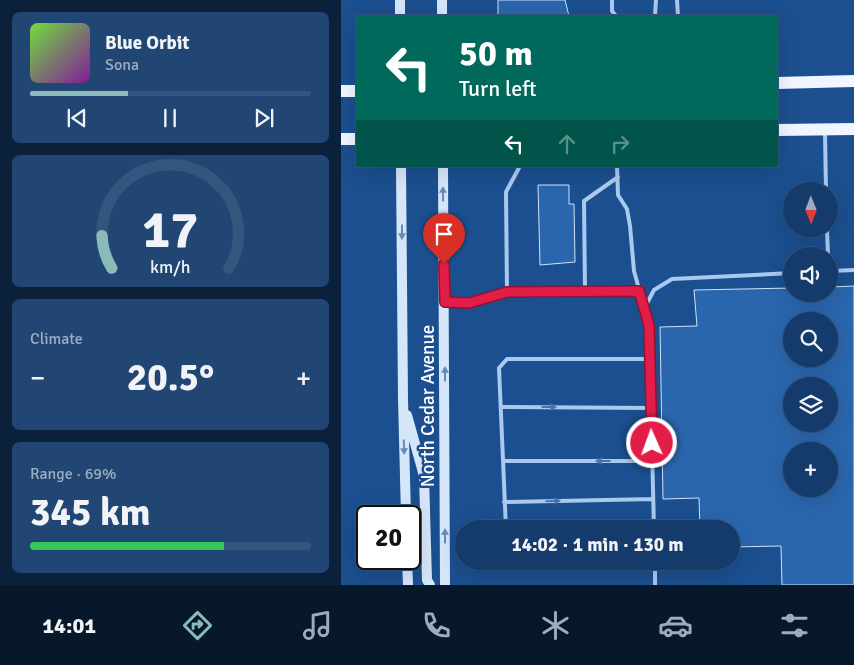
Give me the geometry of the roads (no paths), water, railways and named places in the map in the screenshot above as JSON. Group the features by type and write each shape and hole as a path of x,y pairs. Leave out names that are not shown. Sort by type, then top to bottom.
{"main road":[{"path":"399,0 400,15"},
{"path":"442,0 442,15"},
{"path":"778,83 854,81"},
{"path":"341,91 356,91"},
{"path":"778,130 854,129"},
{"path":"341,139 356,139"},
{"name":"North Cedar Avenue","path":"401,167 406,505"},
{"name":"North Cedar Avenue","path":"443,167 445,585"},
{"path":"403,399 424,476 427,580 430,585"},
{"path":"407,570 408,585"}],"lane":[{"path":"612,0 612,11 615,15"},
{"path":"655,15 656,0"},
{"path":"677,0 678,15"},
{"path":"825,129 826,182"},
{"path":"507,292 506,192 519,167"},
{"path":"617,167 618,195 627,209 634,271 649,325 654,520"},
{"path":"585,291 584,201 618,177"},
{"path":"838,270 854,270"},
{"path":"644,309 654,290 672,280 783,274"},
{"path":"445,302 469,303 507,292 639,291"},
{"path":"505,520 499,368 507,359 649,360"},
{"path":"501,407 651,408"},
{"path":"503,461 652,460"},
{"path":"504,502 653,499"},
{"path":"655,570 655,585"}]}
